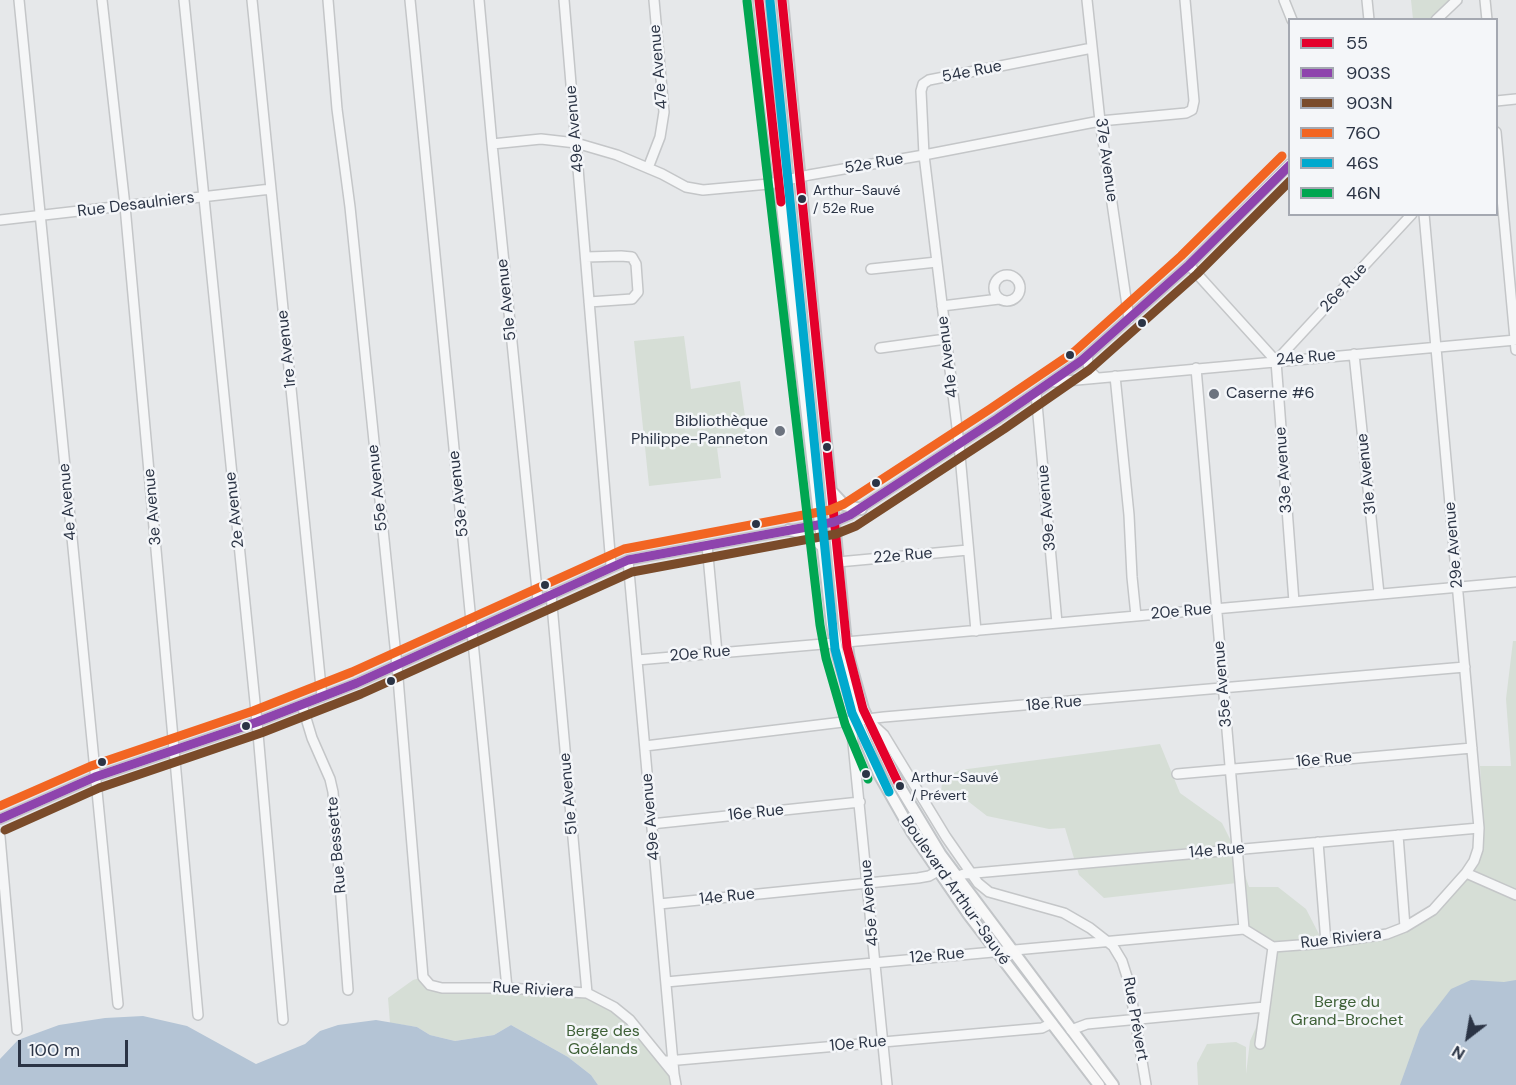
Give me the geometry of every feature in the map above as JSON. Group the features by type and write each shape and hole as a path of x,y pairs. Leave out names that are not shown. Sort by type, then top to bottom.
{"main road":[{"name":"Boulevard Arthur-Sauvé","path":"759,0 823,547 856,721 892,800 938,871 1099,1085"},
{"name":"Boulevard Arthur-Sauvé","path":"782,0 832,492 838,562 841,643 868,720 900,787 956,877 1113,1085"},
{"path":"832,492 844,505 861,509"},
{"path":"789,530 809,534 823,547"}],"street":[{"name":"4e Avenue","path":"19,0 118,1004"},
{"name":"3e Avenue","path":"102,0 176,750 198,1015"},
{"name":"2e Avenue","path":"184,0 202,197 257,722 283,1020"},
{"name":"1re Avenue","path":"252,0 322,697"},
{"name":"55e Avenue","path":"328,0 341,143 350,207 397,666 423,977"},
{"name":"53e Avenue","path":"410,0 507,988"},
{"name":"51e Avenue","path":"479,0 538,600"},
{"name":"49e Avenue","path":"564,0 611,566"},
{"name":"47e Avenue","path":"648,168 660,137 664,112 654,0"},
{"name":"37e Avenue","path":"1087,0 1100,121 1129,319"},
{"name":"52e Rue","path":"492,144 541,139 576,143 617,155 694,190 779,182 1100,121 1186,113 1192,110 1194,101 1185,0"},
{"path":"1284,0 1291,18"},
{"path":"1367,0 1369,18"},
{"path":"1438,18 1457,0"},
{"path":"1485,0 1487,18"},
{"name":"54e Rue","path":"924,155 921,90 923,84 929,80 1092,48"},
{"path":"1498,101 1516,99"},
{"path":"1498,143 1516,343"},
{"name":"41e Avenue","path":"924,155 959,444 976,631"},
{"path":"0,819 95,777 257,722 397,666 611,566 628,560 706,544 834,522 861,509 1036,393 1087,356 1189,265 1288,166"},
{"name":"Rue Desaulniers","path":"0,220 272,189"},
{"name":"26e Rue","path":"1276,361 1410,216"},
{"name":"29e Avenue","path":"1424,216 1479,828 1478,849 1466,873"},
{"path":"586,257 632,257 636,264 638,292 632,299 589,302"},
{"path":"871,269 937,262"},
{"path":"1189,265 1276,361"},
{"path":"942,306 999,299"},
{"path":"880,348 946,339"},
{"name":"24e Rue","path":"1049,384 1096,377 1354,354 1516,343"},
{"name":"31e Avenue","path":"1354,354 1379,594"},
{"path":"1087,356 1089,370 1096,377"},
{"name":"33e Avenue","path":"1276,361 1294,602"},
{"name":"35e Avenue","path":"1196,368 1244,928"},
{"path":"1115,376 1137,616"},
{"name":"39e Avenue","path":"1036,393 1058,623"},
{"path":"706,544 717,653"},
{"name":"22e Rue","path":"838,562 968,550"},
{"name":"49e Avenue","path":"628,560 666,982 668,1061"},
{"name":"20e Rue","path":"637,660 1516,582"},
{"name":"51e Avenue","path":"551,594 587,993"},
{"name":"18e Rue","path":"645,746 856,721 1465,667"},
{"name":"Rue Bessette","path":"302,705 333,792 348,990"},
{"name":"Rue Prévert","path":"868,720 884,735 970,874 989,892 1064,913 1083,923 1116,949 1125,967 1146,1085"},
{"name":"45e Avenue","path":"856,721 852,733 887,1085"},
{"name":"16e Rue","path":"1177,774 1472,748"},
{"name":"16e Rue","path":"651,824 860,802"},
{"name":"14e Rue","path":"956,877 963,874 1479,828"},
{"path":"1398,835 1406,927"},
{"path":"0,837 17,1030"},
{"path":"1318,842 1326,943"},
{"name":"14e Rue","path":"659,904 918,878 938,871"},
{"path":"1466,873 1516,895"},
{"name":"Rue Riviera","path":"1274,946 1326,943 1387,934 1406,927 1433,910 1466,873"},
{"path":"1244,928 1274,946 1260,1044"},
{"name":"12e Rue","path":"666,982 1244,928"},
{"name":"Rue Riviera","path":"423,977 430,985 442,988 507,988 587,993 614,1007 630,1020 668,1061 676,1085"},
{"path":"1071,1030 1087,1024 1265,1007"},
{"name":"10e Rue","path":"668,1061 1042,1028 1052,1023"}],"green space":[{"path":"1411,0 1455,0 1437,18 1413,18"},
{"path":"684,336 691,389 740,381 749,445 717,448 721,478 649,486 634,341"},
{"name":"Berge du Grand-Brochet","path":"1513,641 1516,641 1516,1085 1198,1085 1197,1063 1207,1044 1236,1042 1246,1047 1246,1074 1250,1041 1265,1007 1273,947 1246,928 1237,852 1249,887 1278,887 1306,909 1322,940 1387,934 1433,910 1471,870 1481,855 1484,841 1480,766 1511,766 1506,699"},
{"path":"1160,744 1180,793 1222,823 1231,841 1237,883 1104,898 1079,875 1065,828 1049,829 987,816 960,795 941,797 942,779 960,770"},
{"name":"Berge des Goélands","path":"423,977 430,985 587,993 614,1007 674,1074 676,1085 598,1085 591,1075 568,1057 511,1025 494,1035 455,1041 430,1035 417,1027 390,1023 388,998 413,980"}],"water":[{"path":"1471,980 1504,982 1516,980 1516,1085 1400,1085 1420,1029 1451,989"},
{"path":"143,1016 187,1026 256,1064 305,1044 320,1031 338,1025 376,1020 417,1027 430,1035 455,1041 494,1035 511,1025 568,1057 591,1075 598,1085 0,1085 0,1059 18,1040 59,1025 105,1018"}],"transit line":[{"name":"55","path":"759,0 781,202"},
{"name":"55","path":"782,0 847,647 863,709 900,787"},
{"name":"46N","path":"747,1 820,625 826,658 845,724 868,779"},
{"name":"46S","path":"770,1 835,649 852,713 889,792"},
{"name":"76O","path":"0,806 91,766 253,711 352,672 624,549 830,510 844,504 1074,352 1181,256 1282,156"},
{"name":"903S","path":"0,819 95,777 257,722 357,683 628,560 834,522 850,515 1081,361 1189,265 1288,167"},
{"name":"903N","path":"5,830 99,788 261,733 361,694 632,572 836,534 856,526 1089,370 1197,274 1288,183"}],"place":[{"name":"Arthur-Sauvé / 52e Rue","path":"802,199"},
{"name":"Caserne #6","path":"1214,394"},
{"name":"Bibliothèque Philippe-Panneton","path":"780,431"},
{"name":"Arthur-Sauvé / Prévert","path":"900,786"}]}
